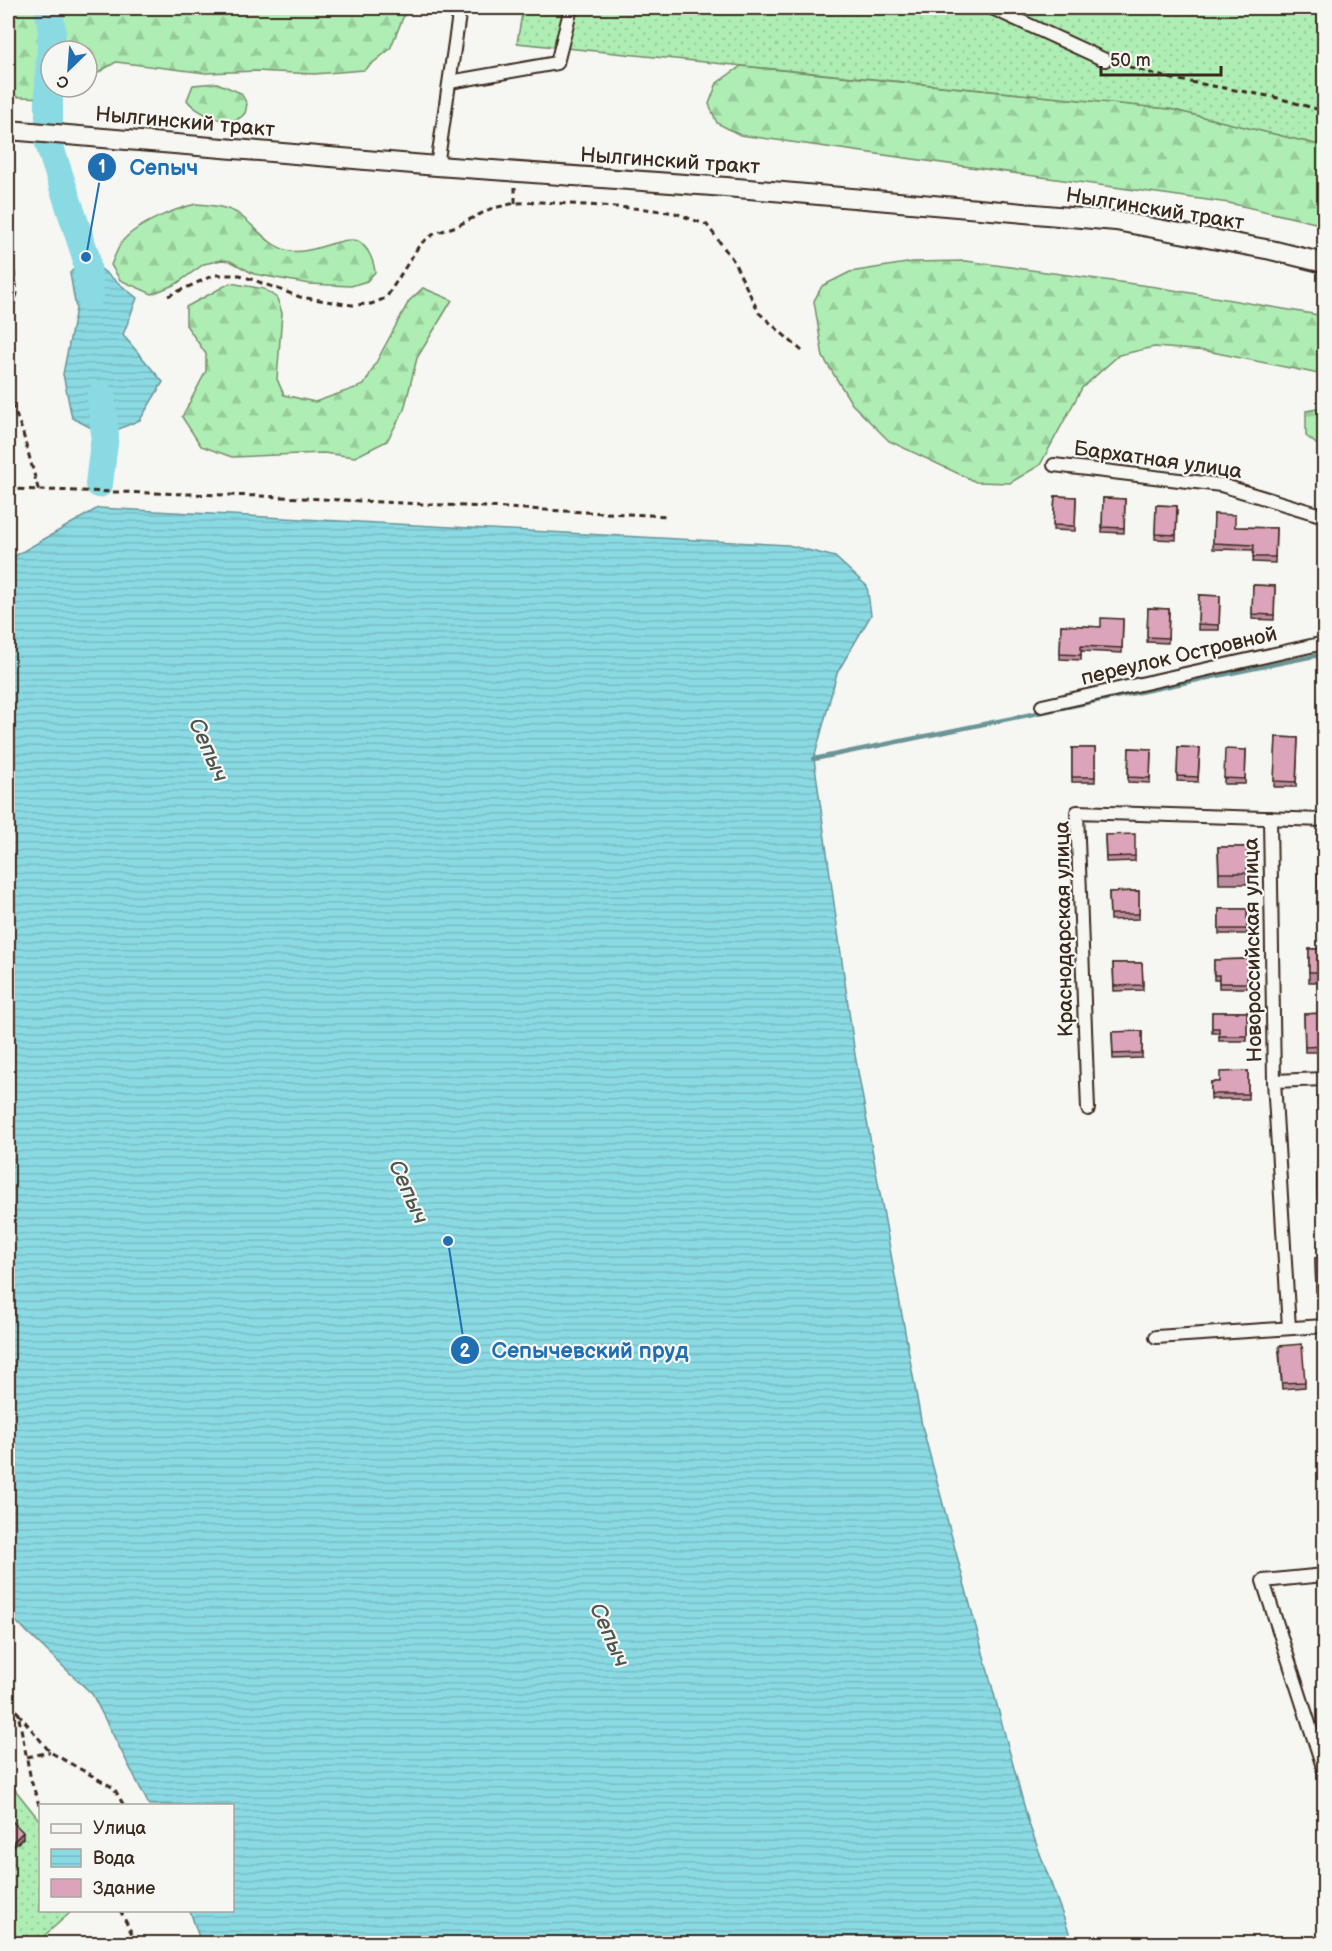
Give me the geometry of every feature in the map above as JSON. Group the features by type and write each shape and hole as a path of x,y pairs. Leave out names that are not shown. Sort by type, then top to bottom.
{"main road":[{"name":"Нылгинский тракт","path":"13,131 726,187 1116,221 1271,250 1324,263"}],"street":[{"path":"437,166 460,8"},
{"path":"450,82 557,63 572,8"},
{"path":"992,8 1105,60"},
{"name":"Бархатная улица","path":"1054,465 1221,485 1324,516"},
{"name":"переулок Островной","path":"1042,706 1324,643"},
{"name":"Краснодарская улица","path":"1088,1109 1077,812 1324,820"},
{"name":"Новороссийская улица","path":"1270,818 1274,1081 1289,1328"},
{"name":"Новороссийская улица","path":"1274,1081 1324,1079"},
{"path":"1156,1337 1324,1326"},
{"path":"1324,1575 1263,1581 1324,1770"}],"path":[{"path":"1105,60 1168,78 1274,97 1324,111"},
{"path":"168,296 214,275 240,275 300,297 352,305 371,304 386,298 420,244 434,234 459,225 490,209 515,203 542,202 646,209 675,213 708,225 734,260 759,314 802,351"},
{"path":"8,230 17,293 8,326"},
{"path":"8,394 22,430 39,492"},
{"path":"8,489 39,492 260,496 668,516"},
{"path":"8,1701 50,1752 114,1788 123,1804"},
{"path":"18,1713 31,1780 39,1805"},
{"path":"27,1757 50,1752"},
{"path":"121,1912 137,1944"}],"green space":[{"path":"8,8 407,8 390,49 364,70 314,74 256,71 206,73 116,62 99,72 99,39 39,39 39,97 8,96"},
{"path":"523,8 1324,8 1324,146 1170,109 517,43"},
{"path":"741,66 1170,109 1324,146 1324,225 1229,203 740,135 717,123 709,104 717,83"},
{"path":"217,83 241,93 247,104 245,113 239,118 223,120 214,118 198,110 187,100 193,85"},
{"path":"196,204 222,207 237,213 268,240 290,251 308,250 344,241 358,241 369,254 375,272 367,281 351,286 310,284 254,274 230,261 222,260 204,264 176,284 152,294 120,280 111,265 121,243 127,236 155,219"},
{"path":"966,261 1156,287 1324,316 1324,375 1207,351 1154,347 1119,355 1082,388 1040,465 1010,483 976,482 889,441 852,404 823,357 814,301 822,286 850,272 913,262"},
{"path":"230,283 264,289 277,298 282,313 277,379 284,395 315,402 364,385 409,301 423,288 452,300 417,358 404,410 387,441 355,457 323,453 232,457 201,446 182,417 206,371 206,354 186,325 186,307"},
{"path":"1324,408 1324,450 1306,436 1306,411"},
{"path":"8,1781 39,1820 39,1912 71,1912 36,1943 8,1943"}],"water":[{"path":"86,257 137,298 123,335 163,382 140,420 105,435 72,418 63,374 76,309 70,273"},
{"path":"98,508 788,545 835,557 867,586 871,615 837,673 814,759 855,1055 922,1426 1029,1824 1073,1943 201,1943 190,1912 234,1912 234,1804 148,1804 92,1694 8,1614 8,560"}],"building":[{"path":"1055,496 1076,497 1075,526 1053,525"},
{"path":"1103,498 1125,499 1124,528 1102,527"},
{"path":"1156,505 1177,506 1176,535 1155,534"},
{"path":"1214,514 1235,515 1235,527 1276,528 1275,557 1253,557 1254,545 1213,543"},
{"path":"1253,585 1275,586 1274,615 1252,614"},
{"path":"1199,595 1220,596 1219,625 1198,624"},
{"path":"1148,608 1169,609 1168,638 1147,637"},
{"path":"1101,618 1123,619 1122,648 1081,646 1081,655 1060,654 1061,625 1101,627"},
{"path":"1276,737 1298,738 1296,782 1274,781"},
{"path":"1178,747 1200,748 1198,777 1177,776"},
{"path":"1072,748 1095,748 1095,777 1072,777"},
{"path":"1129,748 1151,749 1150,778 1128,777"},
{"path":"1225,749 1246,750 1245,779 1224,778"},
{"path":"1135,834 1135,856 1106,857 1105,835"},
{"path":"1218,847 1247,847 1247,873 1219,873"},
{"path":"1319,847 1324,847 1324,883 1318,883"},
{"path":"1139,891 1139,914 1110,914 1109,892"},
{"path":"1219,909 1247,909 1247,929 1219,929"},
{"path":"1309,949 1324,949 1324,972 1309,972"},
{"path":"1247,959 1247,983 1219,983 1219,975 1214,975 1214,960"},
{"path":"1113,963 1142,963 1143,985 1114,986"},
{"path":"1212,1012 1247,1012 1247,1036 1219,1036 1219,1028 1212,1028"},
{"path":"1324,1013 1324,1046 1305,1047 1304,1014"},
{"path":"1142,1031 1142,1053 1113,1054 1112,1032"},
{"path":"1248,1071 1248,1094 1211,1094 1211,1082 1220,1082 1220,1072"},
{"path":"1317,1168 1324,1168 1324,1189 1317,1189"},
{"path":"1315,1258 1324,1258 1324,1286 1316,1287"},
{"path":"1302,1344 1305,1382 1282,1383 1279,1346"},
{"path":"13,1822 23,1832 12,1843 8,1838 8,1827"}],"waterway":[{"name":"Сепыч","path":"48,8 52,30 49,144 86,257 90,296"},
{"name":"Сепыч","path":"99,484 105,435 101,396"},
{"path":"814,759 1324,654"}],"place":[{"name":"Сепыч","path":"86,257"},
{"name":"Сепычевский пруд","path":"448,1241"}]}
